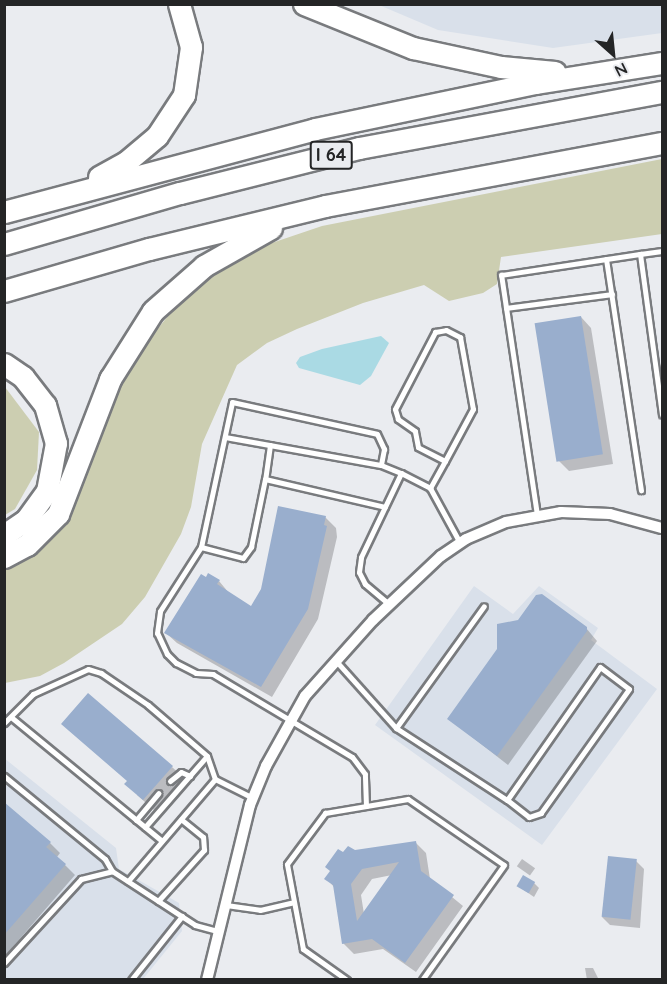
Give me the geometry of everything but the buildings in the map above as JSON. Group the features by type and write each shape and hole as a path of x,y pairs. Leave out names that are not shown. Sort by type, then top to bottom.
{"highway":[{"path":"12,210 110,171 143,149 169,122 184,95 191,64 189,29 179,4"},
{"path":"304,4 369,33 456,59 544,72 597,72"},
{"path":"12,210 315,129 597,72 663,63"},
{"name":"I 64","path":"4,244 169,196 359,148 663,92"},
{"path":"4,291 138,252 325,206 663,143"},
{"path":"4,557 27,545 58,514 110,379 153,311 188,278 223,254 264,231 325,206"},
{"path":"4,364 23,377 45,405 56,443 46,491 26,520 4,535"}],"street":[{"path":"207,980 253,798 292,718 334,659 460,543 506,522 537,515 610,514 662,525"}],"lane":[{"path":"537,515 501,275 663,250"},
{"path":"640,254 663,414"},
{"path":"606,259 641,490"},
{"path":"506,308 612,294"},
{"path":"430,488 445,461 473,409 460,337 446,330 435,332 395,409 398,419 415,431 418,447 445,461"},
{"path":"656,365 663,364"},
{"path":"366,806 365,774 352,757 292,718 213,674 196,673 176,663 166,654 158,633 160,611 201,548 231,402 377,434 384,449 381,465"},
{"path":"225,437 381,465 401,472 430,488 460,543"},
{"path":"201,548 243,558 251,547 270,445"},
{"path":"390,605 365,584 359,572 361,557 401,472"},
{"path":"265,479 385,507"},
{"path":"396,728 484,606"},
{"path":"334,659 396,728 507,800 529,817 542,813 629,689 600,667 507,800"},
{"path":"4,723 33,694 88,669 101,673 148,705 207,756 216,779 253,798"},
{"path":"11,717 162,841"},
{"path":"145,827 207,756"},
{"path":"170,781 182,772 190,776"},
{"path":"4,776 105,859 112,871 195,926 218,931"},
{"path":"128,881 216,779"},
{"path":"136,820 159,793"},
{"path":"347,980 303,949 291,903 287,864 325,813 408,799 504,865 422,980"},
{"path":"158,901 204,850 203,837 181,819"},
{"path":"4,963 81,879 112,871"},
{"path":"225,905 260,910 291,903"},
{"path":"131,980 182,916"}],"shaded area":[{"path":"379,5 662,5 662,33 553,48 438,30"},
{"path":"474,586 513,614 539,586 598,628 591,640 657,689 542,845 375,725"},
{"path":"4,758 116,848 119,869 179,903 182,931 143,979 5,979"}],"green space":[{"path":"662,159 662,234 501,257 497,284 483,293 449,301 424,285 363,303 297,329 267,343 237,365 202,444 191,507 181,534 145,597 122,624 64,663 40,676 5,683 4,563 64,519 82,488 110,402 129,365 183,297 215,273 260,247 322,226"},
{"path":"5,387 39,432 37,470 15,509 5,515"}],"water":[{"path":"381,336 389,343 371,376 360,385 299,368 296,363 300,357 322,349"}]}
